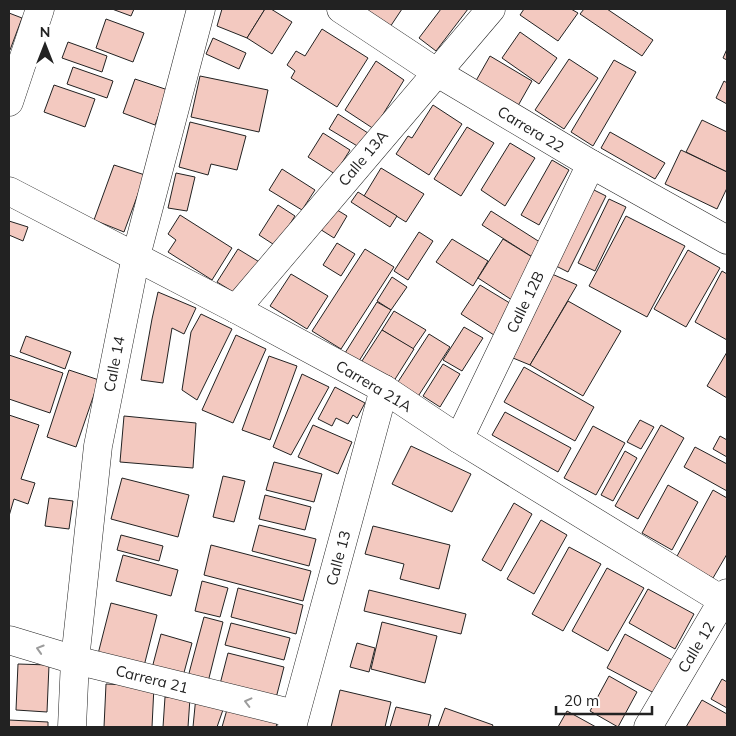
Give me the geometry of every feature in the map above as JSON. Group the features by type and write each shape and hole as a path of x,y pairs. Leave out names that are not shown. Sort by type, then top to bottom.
{"street":[{"path":"9,102 40,9"},
{"name":"Calle 14","path":"72,727 75,660 98,446 136,256 202,9"},
{"name":"Carrera 22","path":"341,9 436,72 591,164 727,240"},
{"name":"Calle 13A","path":"236,309 491,9"},
{"name":"Calle 12B","path":"459,439 591,164"},
{"name":"Carrera 21A","path":"9,191 136,256 384,389 459,439 726,599"},
{"name":"Calle 13","path":"294,720 384,389"},
{"name":"Calle 12","path":"648,727 726,599"},
{"name":"Carrera 21","path":"9,640 294,720"}],"building":[{"path":"112,9 134,9 131,16"},
{"path":"222,9 265,9 247,38 217,26"},
{"path":"265,9 271,9 292,22 272,54 247,38"},
{"path":"353,9 402,9 388,30"},
{"path":"441,9 468,9 436,51 419,38"},
{"path":"524,9 571,9 578,13 558,41 520,15"},
{"path":"584,9 607,9 653,40 642,56 580,14"},
{"path":"9,13 22,18 10,50 9,50"},
{"path":"106,19 144,33 133,62 96,48"},
{"path":"322,29 368,58 337,107 291,78 295,71 287,65 296,51 305,56"},
{"path":"520,32 557,58 539,84 502,58"},
{"path":"213,38 246,53 239,69 206,54"},
{"path":"68,42 107,56 102,72 62,58"},
{"path":"727,49 727,60 723,58"},
{"path":"490,56 532,81 515,111 473,86"},
{"path":"569,59 598,78 564,129 535,110"},
{"path":"614,60 636,72 593,146 571,132"},
{"path":"376,61 404,80 374,129 345,110"},
{"path":"73,67 113,81 107,98 67,84"},
{"path":"200,76 268,90 259,132 191,117"},
{"path":"135,79 168,90 155,125 123,113"},
{"path":"724,81 727,83 727,104 716,98"},
{"path":"54,85 95,99 85,127 44,112"},
{"path":"433,105 462,124 429,175 396,154 408,136 412,138"},
{"path":"338,114 368,133 359,147 329,129"},
{"path":"702,120 727,132 727,172 686,152"},
{"path":"190,122 246,136 237,170 211,164 208,175 179,167"},
{"path":"467,127 494,143 461,196 434,179"},
{"path":"610,132 665,163 655,179 601,148"},
{"path":"323,133 350,150 335,174 308,157"},
{"path":"510,143 535,158 505,206 481,190"},
{"path":"681,150 727,172 727,188 717,209 665,184"},
{"path":"552,160 569,170 539,225 521,215"},
{"path":"114,165 145,175 124,232 94,220"},
{"path":"381,168 424,194 406,222 364,196"},
{"path":"282,169 315,190 302,210 269,190"},
{"path":"176,173 195,177 187,211 168,208"},
{"path":"590,188 606,196 568,272 552,264"},
{"path":"358,192 397,216 390,227 351,202"},
{"path":"609,199 626,207 595,271 578,263"},
{"path":"278,205 295,216 276,246 259,235"},
{"path":"329,205 347,216 334,238 315,226"},
{"path":"491,211 546,246 537,260 482,225"},
{"path":"180,215 232,248 212,280 168,252 176,240 168,234"},
{"path":"626,216 685,246 647,317 589,286"},
{"path":"9,221 28,227 23,241 9,235"},
{"path":"419,232 433,241 408,280 394,271"},
{"path":"452,239 488,261 473,286 436,262"},
{"path":"503,239 537,260 512,300 478,278"},
{"path":"337,243 355,254 341,276 323,265"},
{"path":"238,249 261,263 240,296 217,282"},
{"path":"365,249 394,267 341,349 312,331"},
{"path":"688,250 720,268 686,327 654,309"},
{"path":"722,271 727,274 727,340 695,322"},
{"path":"291,274 328,296 307,329 270,306"},
{"path":"552,274 577,285 530,365 513,358"},
{"path":"392,277 407,287 391,310 377,301"},
{"path":"480,285 513,305 494,335 461,314"},
{"path":"158,292 196,308 184,334 172,328 163,383 141,380"},
{"path":"568,301 621,331 583,396 530,365"},
{"path":"377,302 391,310 359,361 345,353"},
{"path":"394,311 426,330 413,349 382,330"},
{"path":"201,314 232,329 197,400 182,390 191,332"},
{"path":"464,327 483,338 462,371 443,360"},
{"path":"382,330 414,349 392,384 360,364"},
{"path":"429,334 450,347 417,398 396,385"},
{"path":"236,335 266,349 233,423 202,410"},
{"path":"26,336 71,352 65,369 20,352"},
{"path":"727,352 727,398 707,386"},
{"path":"9,355 63,373 50,413 9,399"},
{"path":"269,356 297,366 270,440 242,430"},
{"path":"443,364 460,374 440,407 423,396"},
{"path":"524,367 594,407 575,441 504,402"},
{"path":"69,370 99,380 76,447 47,437"},
{"path":"302,374 329,387 291,455 273,447"},
{"path":"335,387 365,403 357,418 353,415 348,424 336,418 332,426 318,419"},
{"path":"505,412 571,448 558,472 492,435"},
{"path":"9,415 39,425 21,479 35,483 28,504 14,499 9,516"},
{"path":"124,416 196,423 193,468 120,462"},
{"path":"640,420 654,427 641,449 627,442"},
{"path":"313,425 352,442 338,474 298,457"},
{"path":"661,425 684,438 638,519 615,506"},
{"path":"593,426 625,443 596,495 564,478"},
{"path":"720,436 727,440 727,457 713,449"},
{"path":"411,446 471,474 452,512 392,484"},
{"path":"695,447 727,464 727,491 684,467"},
{"path":"625,451 637,458 613,501 601,495"},
{"path":"274,462 322,474 314,502 266,490"},
{"path":"223,476 245,481 234,522 213,517"},
{"path":"122,478 189,495 178,537 111,519"},
{"path":"668,485 698,502 672,550 642,533"},
{"path":"713,490 727,498 727,554 713,578 676,558"},
{"path":"265,495 311,507 305,530 259,519"},
{"path":"49,498 73,501 69,529 45,526"},
{"path":"514,503 532,514 501,571 482,560"},
{"path":"541,520 567,535 534,594 507,579"},
{"path":"259,525 316,539 309,566 252,551"},
{"path":"373,526 450,545 439,589 400,579 404,564 365,554"},
{"path":"121,535 163,546 159,561 117,550"},
{"path":"211,545 311,571 303,601 204,575"},
{"path":"569,547 601,564 563,631 532,614"},
{"path":"123,555 178,570 171,596 116,581"},
{"path":"607,568 644,588 608,651 572,631"},
{"path":"202,581 228,588 220,617 195,611"},
{"path":"238,588 303,605 296,634 231,617"},
{"path":"648,589 694,614 675,649 629,623"},
{"path":"369,590 466,614 461,634 364,611"},
{"path":"111,603 157,615 144,666 98,654"},
{"path":"204,617 223,622 208,682 188,677"},
{"path":"382,622 437,636 425,683 371,669"},
{"path":"231,623 290,638 284,660 225,645"},
{"path":"161,634 192,643 182,680 151,672"},
{"path":"625,634 672,660 654,693 607,668"},
{"path":"357,643 375,648 369,672 350,667"},
{"path":"228,653 284,667 275,702 219,688"},
{"path":"18,664 49,665 47,712 16,710"},
{"path":"609,676 637,692 618,727 590,711"},
{"path":"722,679 727,682 727,708 711,699"},
{"path":"106,684 154,686 152,727 104,727"},
{"path":"340,690 391,702 385,727 331,727"},
{"path":"196,696 225,704 217,727 193,727"},
{"path":"165,697 190,698 188,727 163,727"},
{"path":"702,700 727,714 727,727 686,727"},
{"path":"228,706 278,719 276,727 222,727"},
{"path":"396,707 431,715 428,727 390,727"},
{"path":"445,708 493,725 492,727 438,727"},
{"path":"567,711 596,727 558,727"},
{"path":"9,720 48,722 48,727 9,727"}]}
